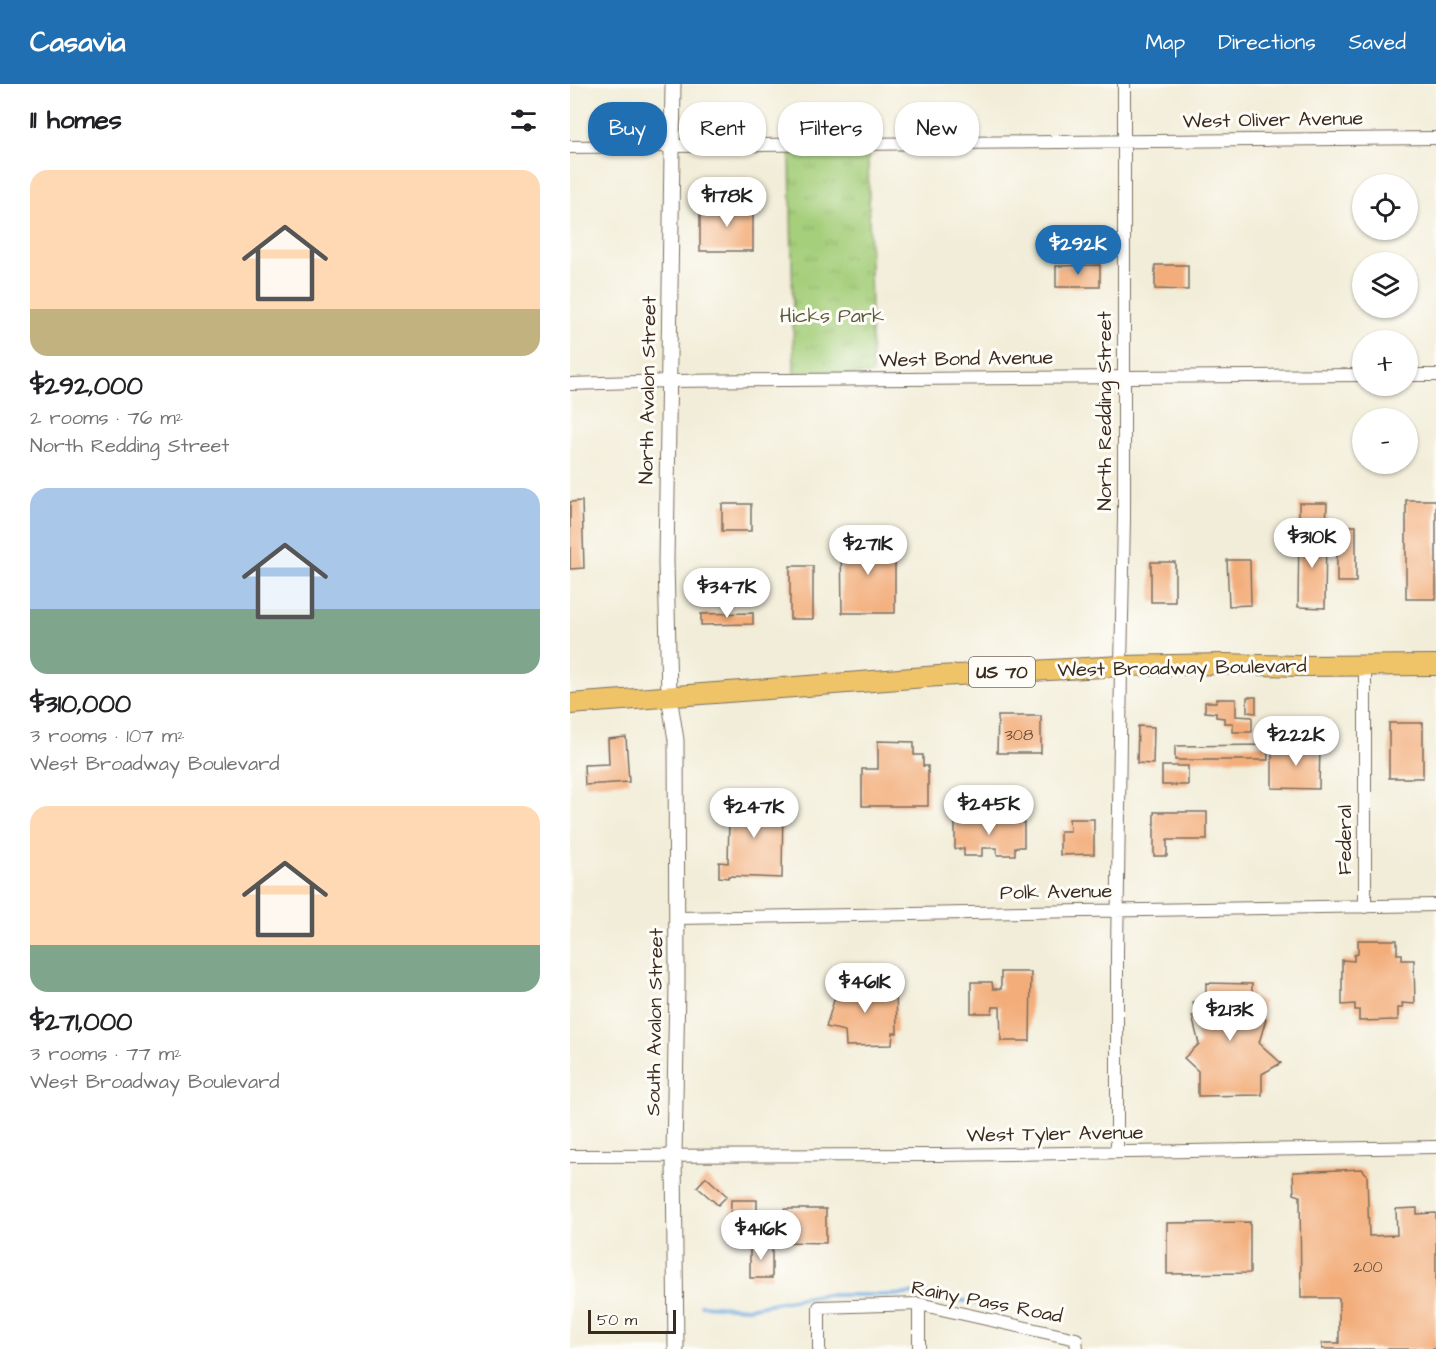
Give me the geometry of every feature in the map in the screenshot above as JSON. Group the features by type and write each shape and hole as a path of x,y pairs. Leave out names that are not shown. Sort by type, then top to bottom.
{"main road":[{"name":"West Broadway Boulevard","path":"570,704 978,673 1120,666 1436,665"}],"street":[{"name":"North Avalon Street","path":"669,696 666,562 673,84"},
{"name":"North Redding Street","path":"1117,1152 1120,666 1124,519 1124,84"},
{"name":"West Oliver Avenue","path":"570,147 1436,138"},
{"name":"West Bond Avenue","path":"570,384 669,381 1352,375"},
{"path":"1418,375 1436,375"},
{"name":"Federal","path":"1365,665 1365,907"},
{"name":"South Avalon Street","path":"669,696 676,740 677,984 674,1157 676,1349"},
{"name":"Polk Avenue","path":"677,918 1436,905"},
{"name":"West Tyler Avenue","path":"570,1156 940,1155 1436,1147"},
{"path":"919,1304 920,1349"},
{"name":"Rainy Pass Road","path":"819,1349 819,1307 919,1304 1076,1344"}],"green space":[{"name":"Hicks Park","path":"790,156 868,156 872,374 794,376"}],"building":[{"path":"700,206 753,206 753,251 700,251"},
{"path":"1100,265 1100,287 1056,287 1056,266"},
{"path":"1155,265 1188,265 1188,290 1155,289"},
{"path":"1406,500 1436,500 1436,599 1406,599"},
{"path":"582,501 584,568 570,569 570,502"},
{"path":"1299,503 1327,503 1326,529 1299,529"},
{"path":"722,504 751,504 751,531 722,531"},
{"path":"1337,526 1356,526 1356,582 1337,582"},
{"path":"1299,531 1326,531 1325,608 1298,607"},
{"path":"841,540 895,540 895,613 842,613"},
{"path":"1227,560 1250,560 1251,605 1229,606"},
{"path":"1151,562 1175,562 1175,602 1151,602"},
{"path":"790,566 813,566 813,619 790,619"},
{"path":"753,613 753,624 701,625 701,614"},
{"path":"1247,697 1256,697 1256,713 1247,712"},
{"path":"1216,699 1236,699 1236,716 1252,717 1252,732 1233,732 1233,723 1224,723 1224,718 1216,717 1216,713 1205,712 1205,702 1216,702"},
{"path":"998,716 1041,716 1041,753 997,753"},
{"path":"1389,723 1423,723 1423,778 1389,778"},
{"path":"1138,726 1154,727 1153,764 1137,763"},
{"path":"626,737 629,782 585,785 584,765 609,764 608,739"},
{"path":"878,741 914,742 914,755 923,755 923,766 928,766 928,806 862,806 862,769 878,769"},
{"path":"1267,745 1268,760 1175,760 1175,746"},
{"path":"1272,745 1320,745 1319,789 1272,788"},
{"path":"1162,766 1188,766 1188,785 1162,785"},
{"path":"724,799 783,800 782,878 719,877 719,862 728,863 729,819 724,818"},
{"path":"1154,812 1207,812 1207,840 1167,840 1167,856 1154,856"},
{"path":"1024,819 1024,847 1015,847 1015,855 997,855 997,848 982,848 982,856 964,856 964,849 955,849 955,820"},
{"path":"1069,819 1094,819 1094,854 1060,855 1060,831 1070,831"},
{"path":"1358,940 1397,940 1397,954 1402,954 1402,960 1414,960 1415,1004 1402,1003 1403,1008 1398,1008 1398,1020 1359,1021 1359,1010 1355,1010 1355,1004 1342,1005 1342,960 1354,961 1354,955 1358,954"},
{"path":"1001,972 1031,972 1030,1041 1001,1041 1000,1007 993,1007 992,1013 971,1013 971,982 992,982 993,989 1001,989"},
{"path":"1206,983 1252,984 1252,998 1264,1001 1260,1017 1266,1019 1259,1043 1281,1063 1262,1074 1262,1095 1198,1096 1198,1071 1184,1058 1199,1044 1192,1016 1196,1015 1193,1002 1206,1000"},
{"path":"896,984 897,1033 893,1033 892,1045 846,1046 845,1031 826,1027 835,997 835,985"},
{"path":"1362,1169 1367,1175 1369,1236 1397,1235 1396,1209 1417,1208 1417,1214 1436,1213 1436,1349 1322,1349 1322,1343 1339,1343 1339,1298 1301,1298 1300,1196 1294,1194 1293,1172"},
{"path":"706,1177 727,1196 718,1205 697,1187"},
{"path":"731,1200 757,1200 757,1228 730,1227"},
{"path":"784,1209 826,1209 826,1243 784,1242"},
{"path":"1250,1222 1250,1273 1167,1274 1167,1223"},
{"path":"772,1243 772,1278 750,1278 750,1244"}],"waterway":[{"path":"701,1305 747,1308 820,1295 921,1293 1009,1309"}]}
